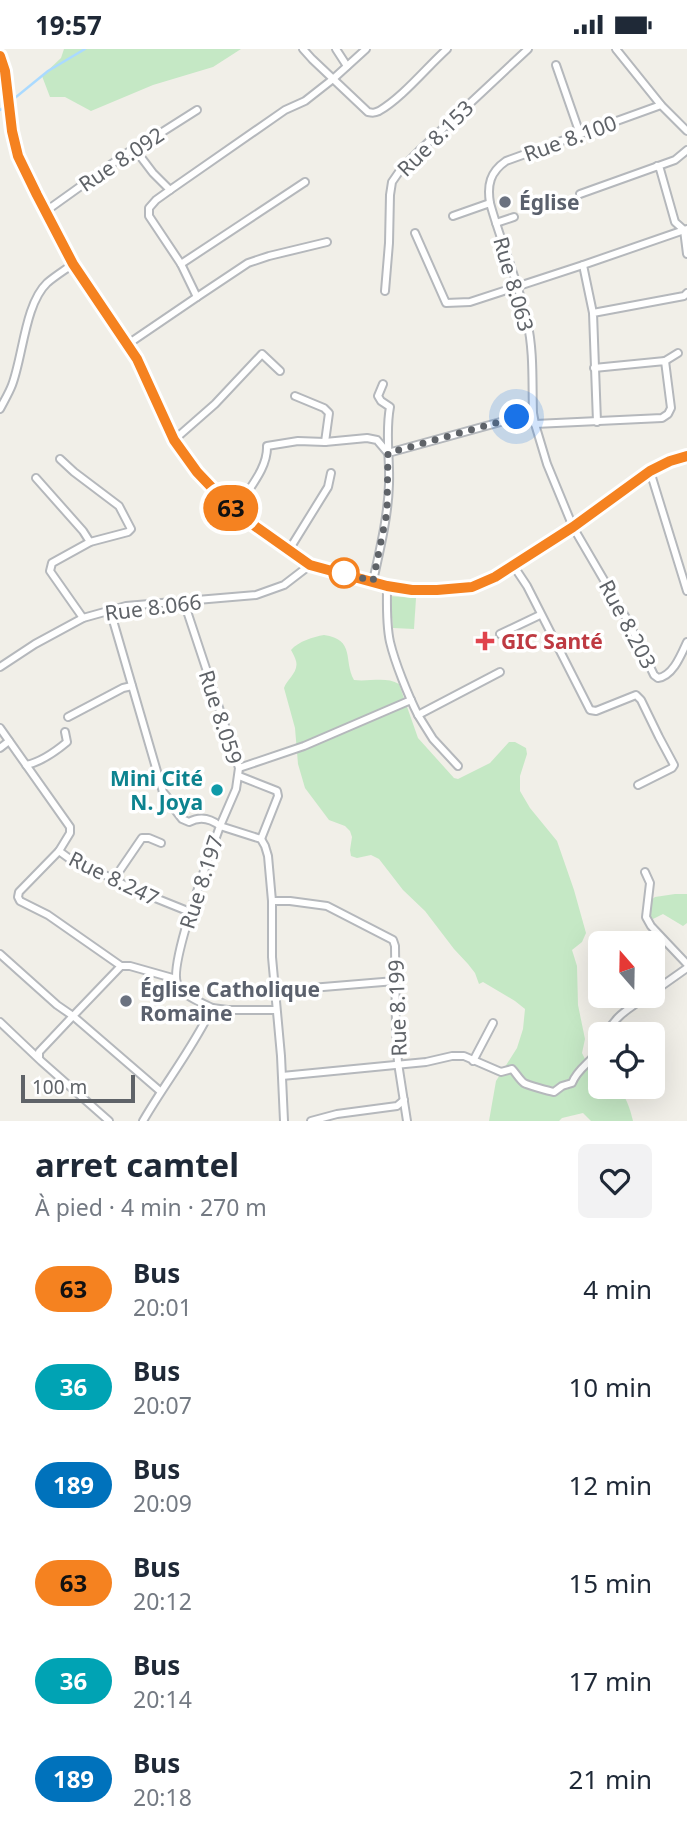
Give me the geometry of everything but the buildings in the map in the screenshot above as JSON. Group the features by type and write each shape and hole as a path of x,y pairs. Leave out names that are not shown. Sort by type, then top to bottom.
{"street":[{"path":"303,49 368,112 377,112 397,97 447,49"},
{"path":"336,49 347,66"},
{"path":"197,297 181,264 149,216 149,208 156,200 285,110 305,101 366,49"},
{"name":"Rue 8.153","path":"385,291 392,182 419,151 528,49"},
{"path":"616,49 661,105 687,131"},
{"path":"0,56 5,71 18,156 73,264 137,359 174,440 197,472 235,512 310,565 412,590 472,587 495,577 573,527 650,471 687,456"},
{"path":"556,65 580,134"},
{"name":"Rue 8.100","path":"489,183 496,168 506,161 661,105"},
{"name":"Rue 8.092","path":"46,211 134,148 197,110"},
{"path":"134,148 170,190"},
{"path":"580,194 675,160 687,150"},
{"path":"657,166 675,222 686,230"},
{"path":"181,264 305,182"},
{"name":"Rue 8.063","path":"489,183 489,203 527,322 531,344 535,424 547,464 573,527"},
{"path":"453,216 489,203"},
{"path":"496,223 514,217"},
{"path":"686,230 687,254"},
{"path":"415,233 446,303 470,302 686,230"},
{"path":"128,344 248,264 327,242"},
{"path":"0,409 12,386 27,323 35,302 46,284 73,264"},
{"path":"583,265 593,313 597,422"},
{"path":"593,313 684,296 687,293"},
{"path":"594,368 665,361 678,353"},
{"path":"174,440 215,404 262,354 280,371"},
{"path":"535,424 662,418 671,408 665,361"},
{"path":"373,581 387,512 387,433 390,407 378,396 383,384"},
{"path":"295,396 324,408 329,413 325,442"},
{"path":"388,453 533,413"},
{"path":"235,512 259,473 267,446 298,441 325,442 367,438 377,440 388,453"},
{"path":"60,459 119,506 131,529 90,542 52,563 50,571 83,618"},
{"path":"650,471 687,591"},
{"path":"289,550 328,487 331,473"},
{"path":"36,478 90,542"},
{"name":"Rue 8.203","path":"573,527 629,624 654,675 658,678 667,675 687,642"},
{"name":"Rue 8.066","path":"0,667 83,618 126,606 234,598 270,591 284,585 310,565"},
{"path":"513,565 527,586 590,710 593,712 636,695 641,700 674,765 638,785"},
{"path":"387,586 390,642 411,700 433,739 458,766"},
{"name":"Rue 8.059","path":"184,602 239,772 236,789 220,826"},
{"name":"Rue 8.197","path":"110,610 163,792 182,819 189,822 203,818 213,820 220,826 190,912 176,979"},
{"path":"500,634 540,615"},
{"path":"418,715 500,672"},
{"path":"68,717 123,688 132,686"},
{"path":"239,772 411,700"},
{"name":"Rue 8.247","path":"0,728 70,827 59,851 74,862 190,912"},
{"path":"26,765 48,756 67,742 65,732"},
{"path":"0,748 9,741"},
{"path":"239,772 277,791 278,796 261,839"},
{"path":"220,826 261,839 268,856 284,1121"},
{"path":"114,879 142,838 161,843"},
{"path":"59,851 19,892 20,901 48,915 121,966 176,979 178,986 186,994 212,1008 276,1010"},
{"path":"645,872 650,883 646,917 687,966 665,983"},
{"name":"Rue 8.199","path":"271,901 327,906 393,940 398,1063 407,1121"},
{"path":"0,954 160,1091"},
{"path":"38,1057 39,1052 121,966"},
{"path":"275,991 395,981"},
{"path":"143,1121 212,1008"},
{"path":"613,1022 630,1008"},
{"path":"0,1022 109,1121"},
{"path":"473,1061 493,1023"},
{"path":"282,1076 464,1056 501,1072 512,1069 522,1082 554,1093 572,1083 576,1072 588,1062"},
{"path":"311,1121 337,1114 397,1105 404,1100"}],"green space":[{"path":"64,49 241,49 213,67 153,85 91,111 65,97 50,97 42,76 61,58"},
{"path":"390,596 416,598 414,629 393,628"},
{"path":"324,635 341,641 347,652 354,680 383,680 399,684 418,738 454,778 458,779 490,763 509,742 526,748 520,791 557,841 586,933 582,942 572,950 577,966 578,1005 585,1039 582,1053 588,1065 588,1099 625,1099 633,1121 591,1121 583,1113 559,1121 489,1121 496,1081 517,1048 525,1009 483,982 479,984 468,964 379,859 371,855 357,858 351,856 350,831 345,826 329,820 305,788 298,764 295,728 284,688 296,669 291,650 311,638"},
{"path":"687,894 687,923 683,926 663,914 653,919 648,914 649,902 655,897"}],"waterway":[{"path":"0,110 48,71 85,49"}],"bus line":[{"name":"63","path":"0,56 5,71 12,131 18,156 73,264 137,359 174,440 197,472 235,512 310,565 412,590 472,587 495,577 573,527 650,471 687,456"}],"place":[{"name":"Église","path":"505,202"},
{"name":"GIC Santé","path":"485,641"},
{"name":"Mini Cité N. Joya","path":"217,790"},
{"name":"Église Catholique Romaine","path":"126,1001"}],"route":[{"path":"344,573 335,571 373,581 387,512 388,453 517,417"}]}
